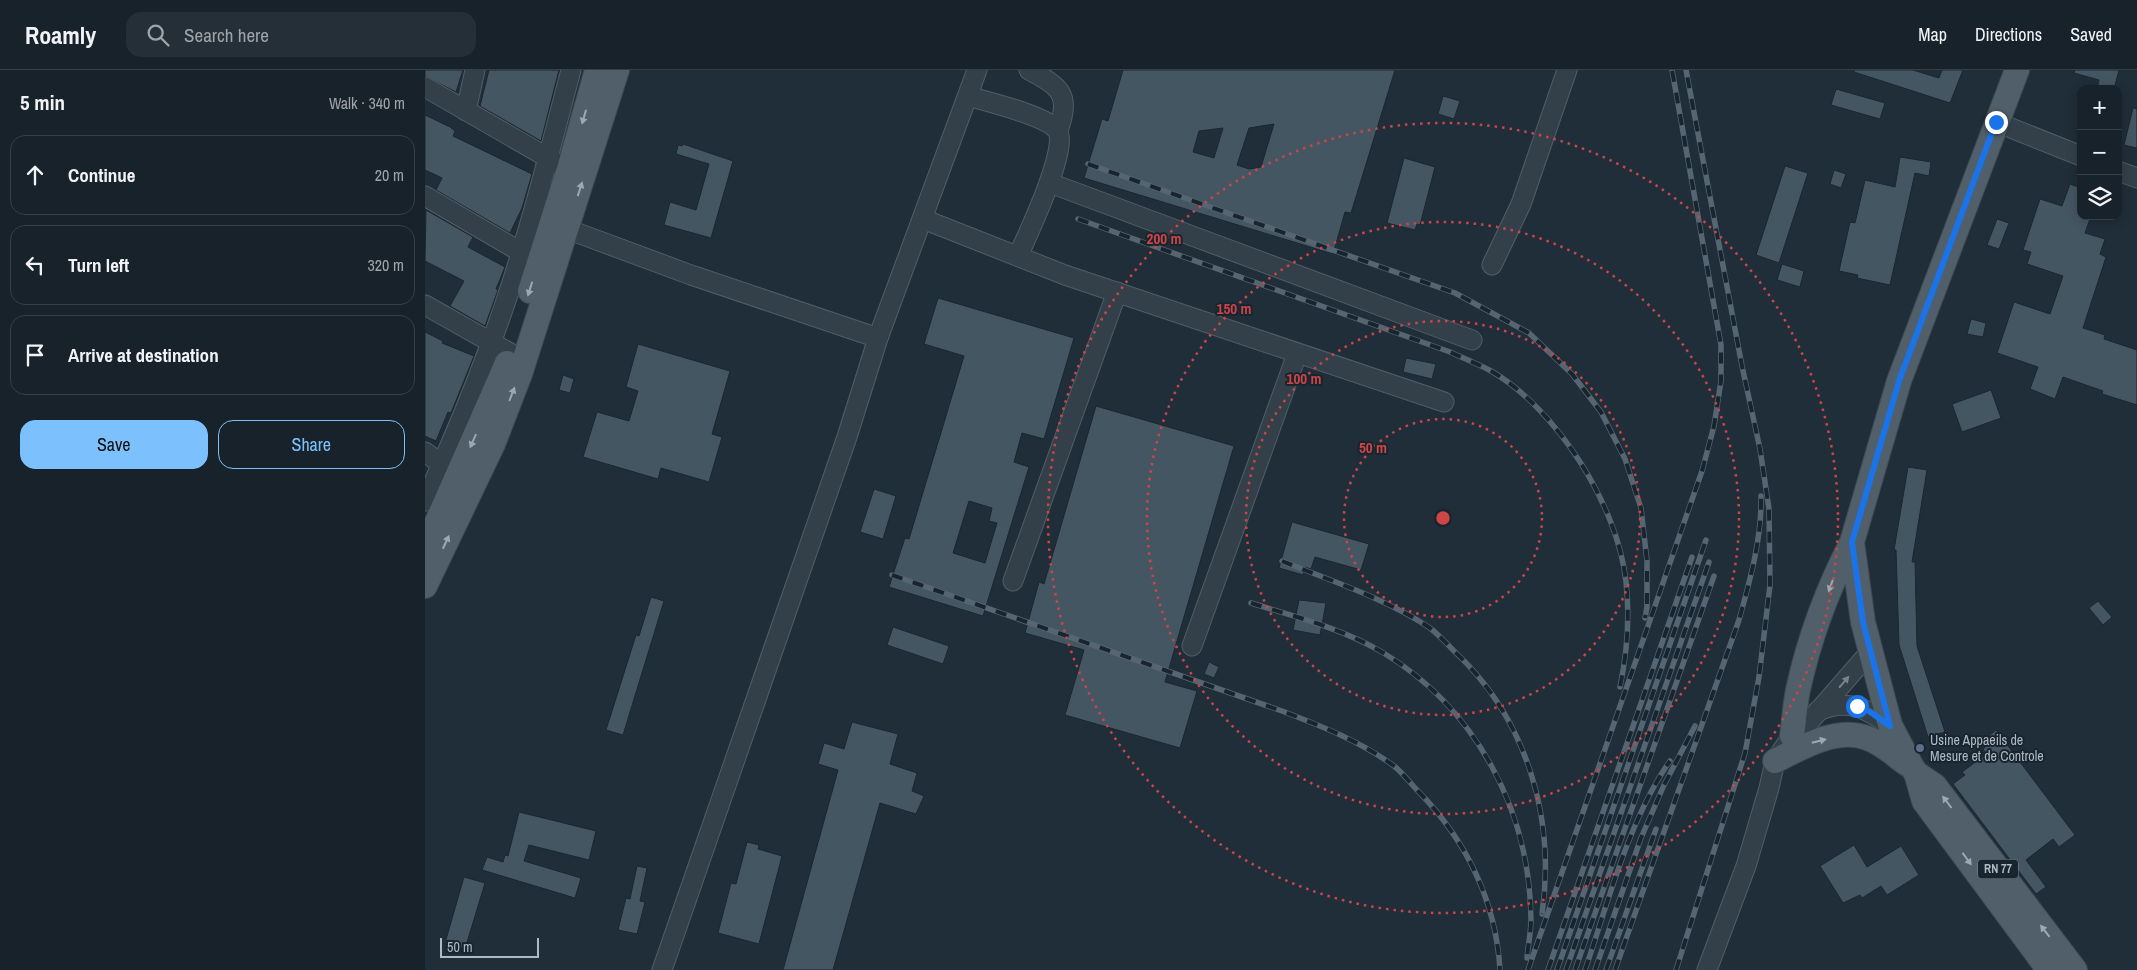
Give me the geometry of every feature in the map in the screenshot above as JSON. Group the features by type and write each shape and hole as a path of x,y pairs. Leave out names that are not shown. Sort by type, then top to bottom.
{"main road":[{"path":"425,548 450,470 504,371 501,348 530,256 569,169 597,70"},
{"path":"425,586 493,444 520,374 617,70"},
{"name":"RN 77","path":"2017,70 1899,381 1852,542 1863,622 1890,726 1914,770 1924,801 2049,970"},
{"path":"1792,736 1797,692 1803,669 1832,580 1852,542"},
{"path":"1775,761 1808,744 1847,734 1867,738 1881,745 1914,770"},
{"name":"RN 77","path":"1914,770 1935,786 2075,970"}],"street":[{"path":"466,110 475,70"},
{"path":"425,196 530,256 548,158 571,70"},
{"path":"662,970 837,465 878,338 977,70"},
{"path":"1018,256 1050,182 1061,140 1058,130 1064,114 1061,94 1053,83 1029,70"},
{"path":"1492,265 1521,204 1567,70"},
{"path":"425,88 569,169"},
{"path":"968,96 1043,120 1058,130"},
{"path":"1996,122 2077,154"},
{"path":"2122,172 2137,178"},
{"path":"1050,182 1472,340"},
{"path":"923,219 1117,292 1444,402"},
{"path":"567,228 691,275 878,338"},
{"path":"1013,581 1117,292"},
{"path":"425,305 501,348"},
{"path":"1192,646 1297,354"},
{"path":"425,452 450,470 425,501"},
{"path":"1707,970 1745,866 1769,788 1775,761 1792,736 1818,711 1870,652"},
{"path":"1818,711 1831,705 1857,706 1869,711 1890,726"}],"building":[{"path":"425,70 463,70 456,92 425,76"},
{"path":"489,70 559,70 541,141 480,106"},
{"path":"1123,70 1395,70 1351,213 1345,212 1333,254 1084,178 1102,119 1108,121","holes":["1274,124 1261,167 1249,169 1237,165 1249,128","1223,128 1214,158 1193,152 1199,131"]},
{"path":"1854,70 1913,70 1939,78 1942,70 1963,70 1950,103 1854,72"},
{"path":"2075,70 2119,70 2115,85 2098,85 2099,80 2074,73"},
{"path":"1836,89 1885,103 1880,119 1831,105"},
{"path":"1443,96 1460,101 1454,119 1438,114"},
{"path":"2133,108 2137,109 2137,148 2124,145"},
{"path":"425,115 450,127 455,131 453,136 532,174 522,208 510,233 436,190 442,178 425,170"},
{"path":"683,144 733,161 711,238 664,225 670,202 696,210 709,164 676,154 678,145 682,146"},
{"path":"1900,157 1931,162 1929,176 1915,173 1890,285 1857,278 1858,275 1839,271 1850,222 1855,223 1865,180 1895,187"},
{"path":"1404,158 1435,167 1420,225 1417,224 1415,230 1387,223"},
{"path":"1785,166 1808,173 1779,263 1756,255"},
{"path":"1834,170 1846,174 1841,188 1830,184"},
{"path":"2070,184 2077,187 2077,220 2090,220 2085,233 2105,239 2100,254 2106,257 2083,328 2105,335 2104,339 2137,350 2137,405 2102,394 2103,391 2063,377 2055,399 2030,389 2038,367 1997,353 2014,302 2050,314 2063,276 2027,264 2031,252 2023,250 2040,199 2062,206"},
{"path":"426,210 473,237 468,247 505,267 485,326 450,306 464,281 425,261"},
{"path":"1997,219 2009,223 1999,249 1987,245"},
{"path":"1782,264 1804,271 1800,287 1777,280"},
{"path":"938,298 1074,338 1044,439 1022,433 1014,462 1029,467 983,616 889,587 905,538 909,539 964,356 924,344","holes":["969,501 992,508 989,521 997,523 985,563 953,553"]},
{"path":"1971,319 1986,323 1983,337 1967,334"},
{"path":"425,332 443,341 442,343 474,356 451,413 448,412 436,441 425,436"},
{"path":"638,344 730,371 712,434 722,437 709,482 661,468 658,479 583,457 597,412 629,421 638,391 626,387"},
{"path":"1406,358 1436,364 1432,379 1403,372"},
{"path":"563,375 574,379 570,393 559,390"},
{"path":"1991,390 2001,418 1962,432 1952,404"},
{"path":"1096,406 1234,446 1165,682 1197,691 1180,748 1065,715 1084,650 1025,633 1039,582 1044,584"},
{"path":"1908,467 1927,470 1912,562 1915,562 1917,646 1945,732 1928,737 1899,645 1896,550 1894,550"},
{"path":"874,489 896,496 883,539 860,532"},
{"path":"1292,522 1369,544 1361,570 1315,557 1311,569 1305,567 1303,575 1279,568"},
{"path":"651,597 664,601 623,735 606,730 636,635 639,636"},
{"path":"1299,600 1326,603 1320,635 1293,630"},
{"path":"2098,601 2112,617 2103,625 2089,608"},
{"path":"893,627 949,646 943,664 887,645"},
{"path":"1209,662 1219,667 1214,678 1204,674"},
{"path":"852,722 898,734 890,764 917,773 912,791 924,796 916,814 880,803 833,970 783,970 838,770 818,764 824,743 844,749"},
{"path":"1996,730 2075,835 2059,847 2053,839 2026,860 2046,887 2036,894 1953,784 1965,775 1962,772 1986,754 1983,749 1989,744 1985,739"},
{"path":"519,812 596,831 589,860 529,845 524,861 581,878 575,898 482,870 487,857 503,862 505,855 508,856"},
{"path":"747,842 759,845 758,849 782,856 759,944 718,933 731,883 736,884"},
{"path":"1854,845 1867,867 1901,846 1919,875 1887,895 1881,886 1862,898 1860,895 1843,903 1820,866"},
{"path":"637,866 647,868 640,901 645,902 637,934 618,930 626,898 630,899"},
{"path":"464,877 485,883 465,949 445,943"}],"railway":[{"path":"1528,970 1702,471 1714,426 1721,381 1721,345 1672,70"},
{"path":"1676,970 1745,753 1759,677 1770,585 1769,509 1760,449 1742,366 1686,70"},
{"path":"1088,164 1455,293 1529,333 1572,374 1601,412 1625,459 1641,508 1647,561 1647,607 1645,618"},
{"path":"1078,219 1450,352 1491,371 1515,388 1539,409 1561,434 1580,462 1611,522 1621,553 1628,608 1627,635 1620,687"},
{"path":"1615,970 1739,620 1751,574 1760,527 1761,496"},
{"path":"1557,970 1706,540"},
{"path":"1548,970 1692,557"},
{"path":"1282,561 1357,591 1413,617 1437,634 1480,678 1501,707 1517,739 1530,772 1539,806 1544,842 1545,878 1542,914"},
{"path":"1566,970 1709,562"},
{"path":"892,575 1282,711 1340,735 1381,757 1394,766 1435,810 1464,851 1485,896 1492,920 1500,970"},
{"path":"1575,970 1714,576"},
{"path":"1251,603 1351,636 1382,652 1416,675 1445,703 1471,733 1492,766 1508,802 1521,840 1528,880 1531,920 1527,958"},
{"path":"1595,970 1641,838 1664,785 1695,726"},
{"path":"1585,970 1631,835 1656,784 1670,761"},
{"path":"1606,970 1656,829"}],"place":[{"name":"Usine Appaeils de Mesure et de Controle","path":"1920,748"}],"route":[{"path":"1857,706 1869,711 1890,726 1863,622 1852,542 1899,381 1996,122"}]}
